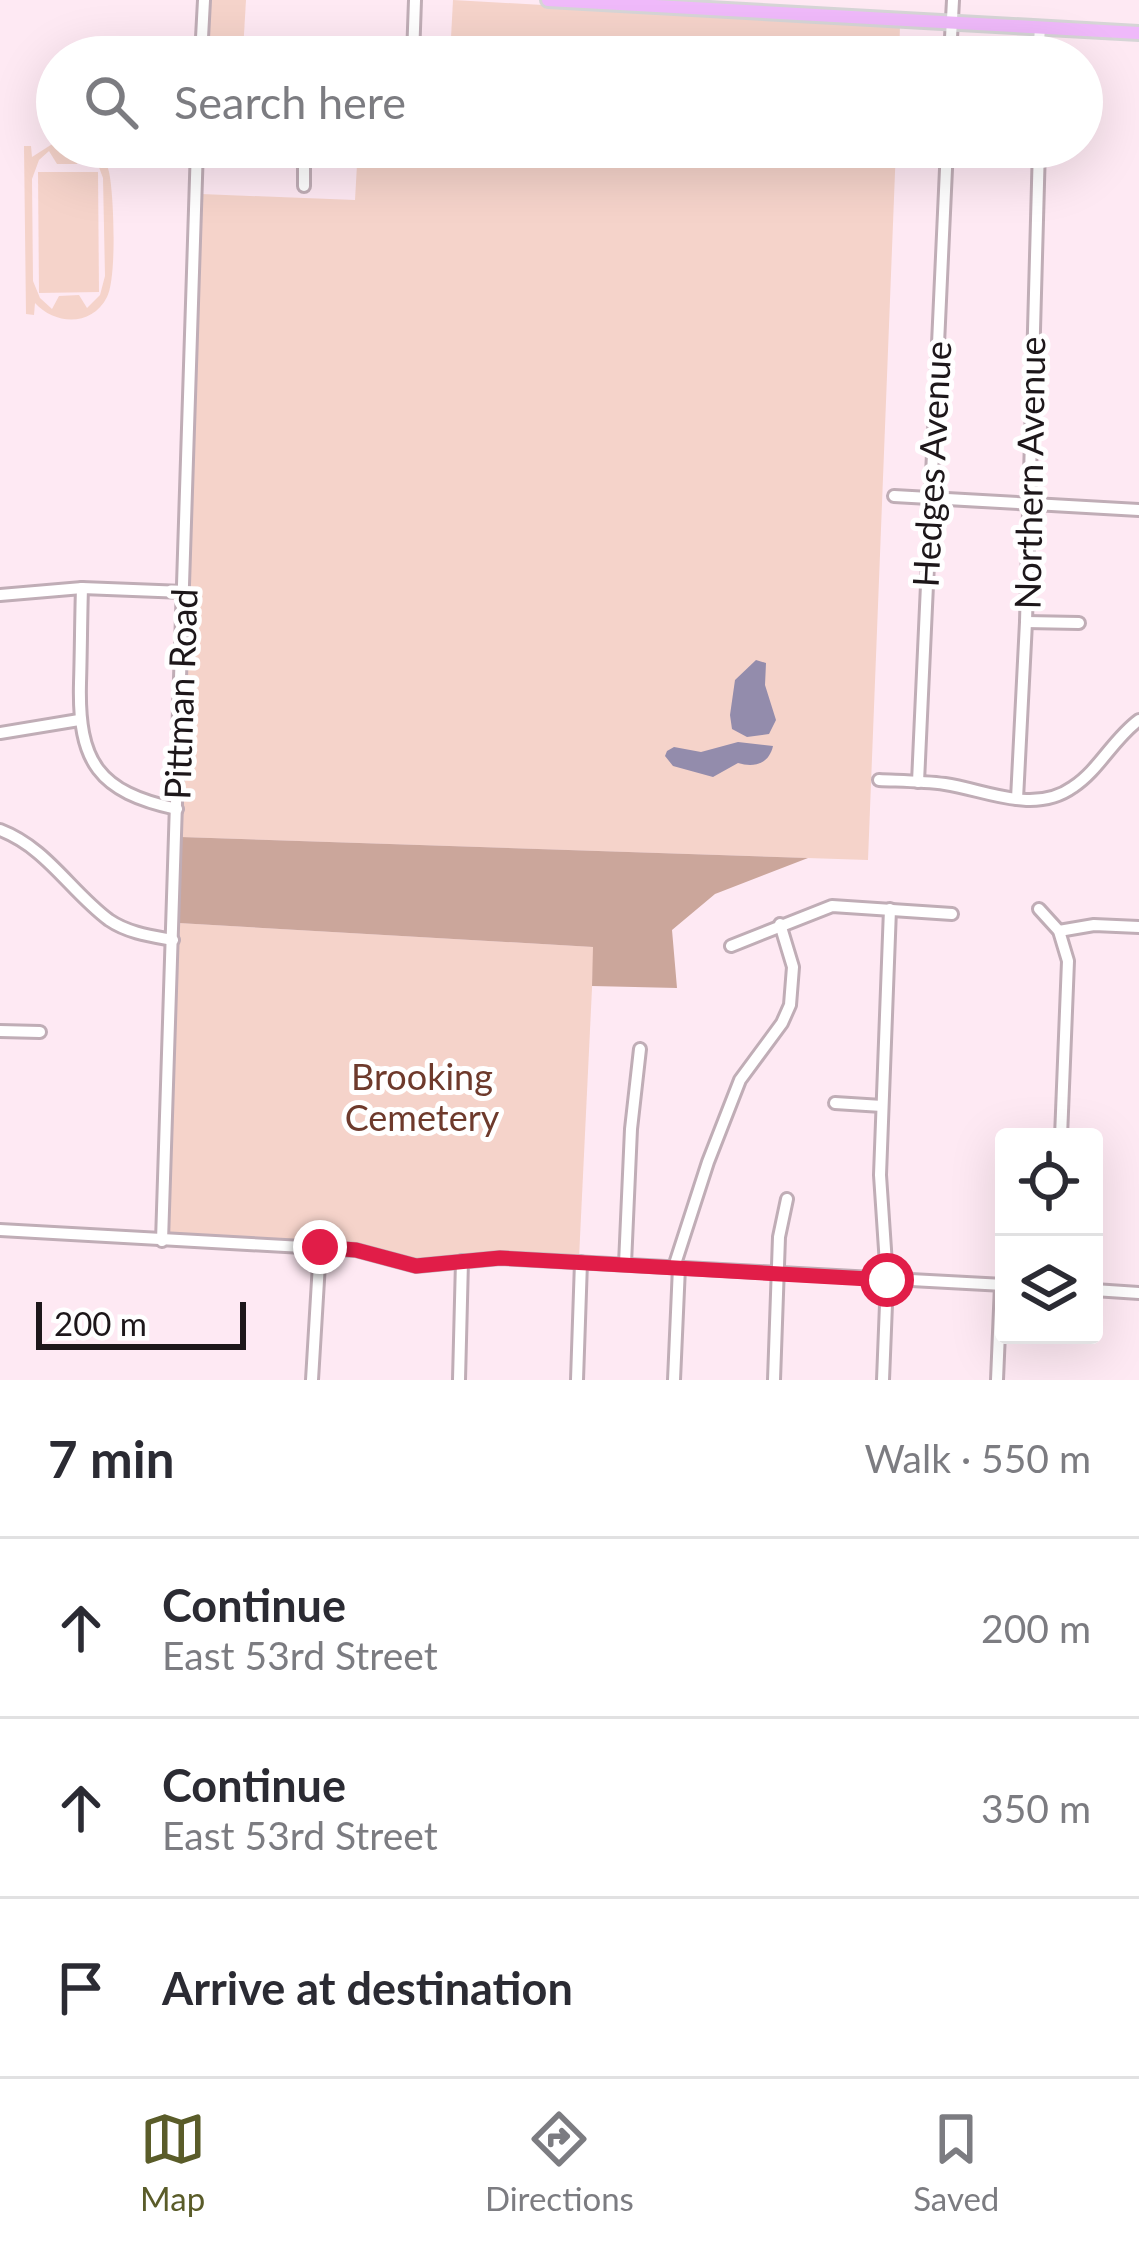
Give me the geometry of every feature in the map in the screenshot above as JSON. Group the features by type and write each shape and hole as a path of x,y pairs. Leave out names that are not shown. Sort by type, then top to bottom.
{"main road":[{"path":"548,0 671,3 1139,33"}],"street":[{"path":"202,36 204,0"},
{"path":"414,36 416,0"},
{"path":"951,36 953,0"},
{"path":"1039,36 1040,27"},
{"name":"Pittman Road","path":"162,1241 196,168"},
{"path":"304,168 304,187"},
{"name":"Hedges Avenue","path":"918,782 946,168"},
{"name":"Northern Avenue","path":"1017,799 1038,168"},
{"path":"894,496 1139,510"},
{"path":"82,588 79,720 87,754 105,778 137,798 177,809"},
{"path":"0,595 82,588 184,592"},
{"path":"1026,622 1079,623"},
{"path":"0,733 79,720"},
{"path":"878,780 1017,799 1050,798 1075,786 1139,720"},
{"path":"0,830 45,855 108,919 138,933 172,940"},
{"path":"731,946 832,906 952,914"},
{"path":"1039,909 1059,931 1068,961 1061,1128"},
{"path":"883,1380 887,1280 880,1175 890,910"},
{"path":"674,1380 677,1267 708,1162 740,1080 790,1005 794,967 781,925"},
{"path":"1059,931 1094,925 1139,927"},
{"path":"0,1031 40,1032"},
{"path":"625,1264 640,1049"},
{"path":"835,1103 882,1106"},
{"path":"774,1380 779,1237 788,1199"},
{"path":"0,1230 356,1250 416,1266 500,1258 995,1285"},
{"path":"312,1380 320,1247"},
{"path":"459,1380 462,1261"},
{"path":"577,1380 581,1262"},
{"path":"1103,1291 1139,1293"},
{"path":"997,1380 999,1344"}],"green space":[{"path":"209,0 246,0 244,36 208,36"},
{"path":"453,0 900,25 900,36 451,36"},
{"path":"24,146 31,146 32,157 36,154 33,281 40,298 52,309 59,296 79,295 87,308 100,295 105,276 99,168 108,168 114,236 110,287 100,307 83,318 53,316 35,303 34,315 26,314"},
{"path":"357,168 895,168 868,860 181,837 201,194 355,200"},
{"path":"38,172 98,172 99,292 39,293"},
{"name":"Brooking Cemetery","path":"178,923 594,947 579,1258 420,1262 168,1234"}],"shaded area":[{"path":"756,660 766,663 765,685 776,720 769,734 747,737 732,729 730,715 735,680"},
{"path":"738,742 773,746 760,763 738,763 713,777 673,766 665,756 674,747 701,752"},
{"path":"181,837 808,858 715,894 672,930 677,988 592,986 593,947 178,923"}],"route":[{"path":"320,1247 356,1250 416,1266 500,1258 887,1280"}]}
